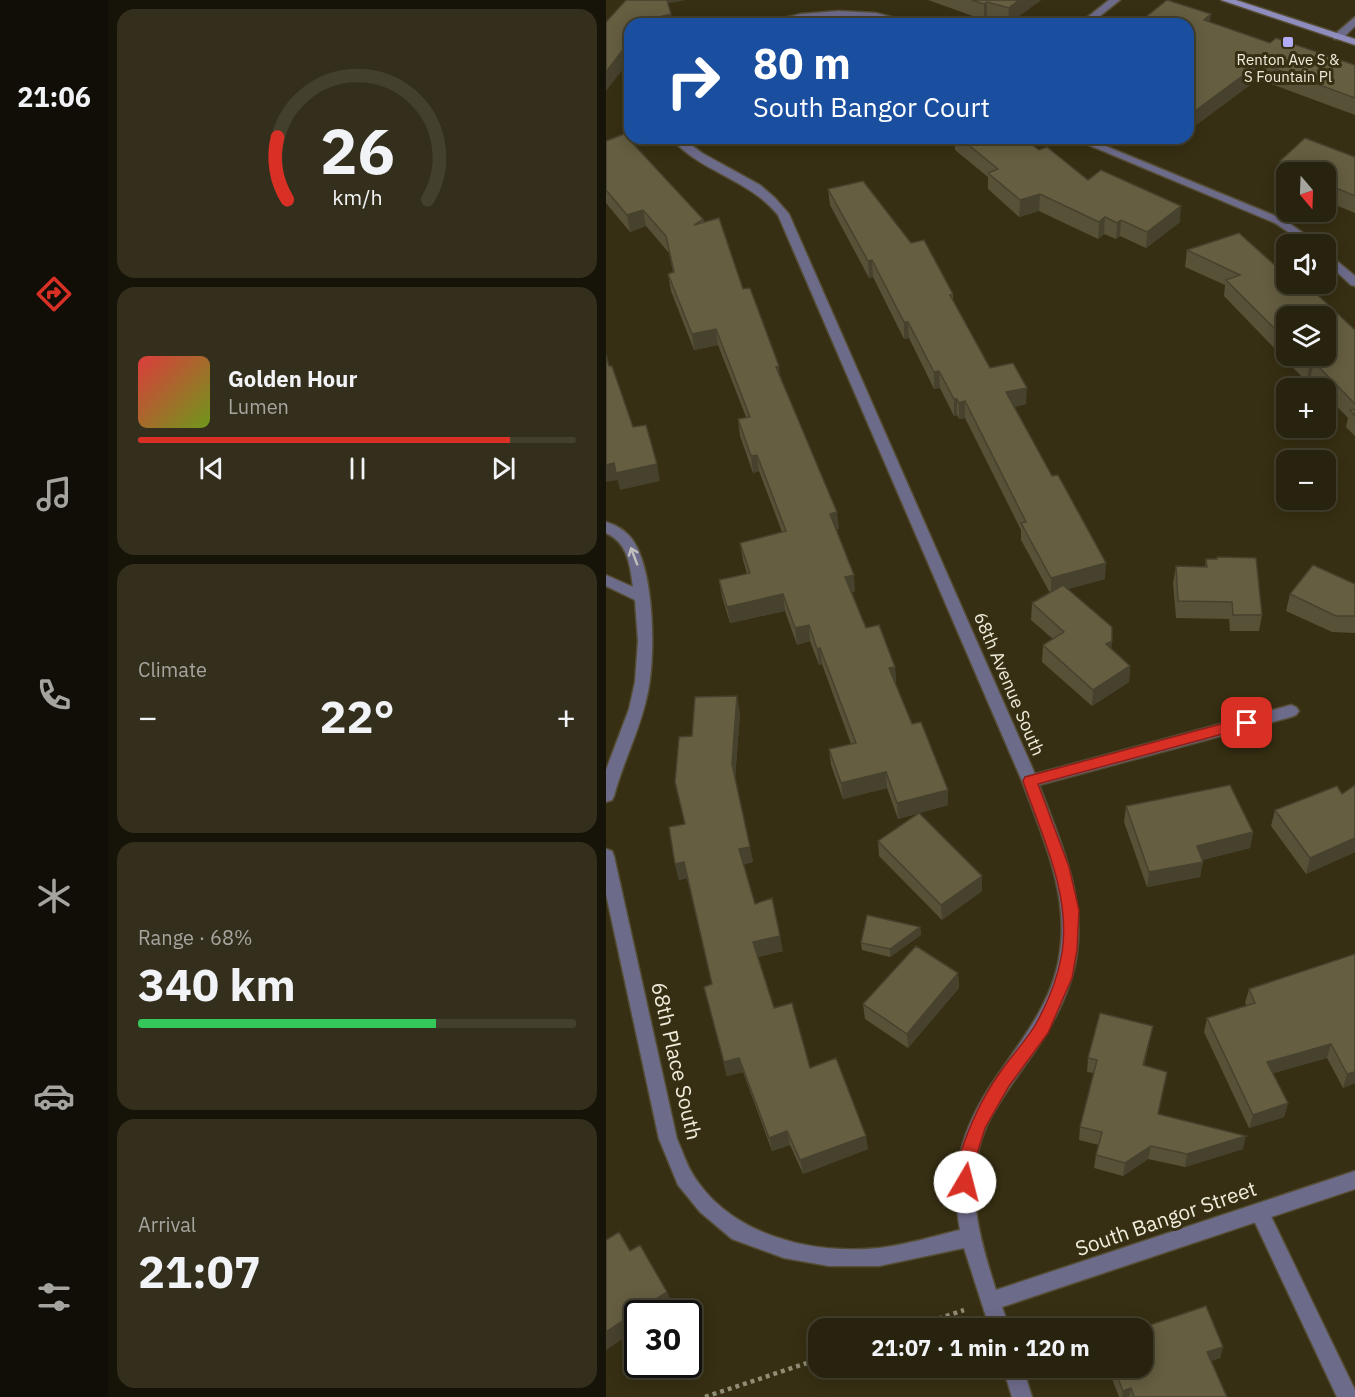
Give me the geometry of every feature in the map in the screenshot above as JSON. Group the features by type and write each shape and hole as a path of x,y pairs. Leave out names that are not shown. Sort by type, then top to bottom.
{"main road":[{"path":"1226,0 1355,42"}],"street":[{"path":"1092,18 1115,0"},
{"path":"794,18 851,13 888,18"},
{"path":"1338,37 1355,20"},
{"name":"68th Avenue South","path":"682,144 692,153 768,196 783,214 1030,781 1061,867 1071,910 1070,950 1065,978 1042,1028 1003,1081 978,1126 966,1164 964,1199 972,1237 996,1318"},
{"path":"1092,144 1270,217 1298,234"},
{"path":"1336,265 1355,282"},
{"path":"606,527 617,531 628,541 637,562 647,636 644,672 632,721 612,771 606,796"},
{"path":"606,580 642,597"},
{"path":"1030,781 1291,711"},
{"name":"68th Place South","path":"606,856 668,1139 685,1179 707,1206 739,1232 784,1249 829,1257 879,1257 972,1237"},
{"name":"South Bangor Street","path":"991,1301 1355,1180"},
{"path":"1259,1212 1348,1397"},
{"path":"1016,1378 1022,1397"}],"path":[{"path":"941,1318 991,1301"},
{"path":"705,1397 808,1363"}],"building":[{"path":"626,0 667,0 671,14 655,18 624,18 624,48 606,72 606,22"},
{"path":"971,0 1019,0 1009,8"},
{"path":"1167,0 1211,14 1204,20 1270,43 1276,38 1355,65 1355,98 1260,63 1194,112 1194,18 1144,18"},
{"path":"624,134 624,144 633,144 703,219 694,225 719,218 743,289 750,288 779,366 776,367 837,512 830,514 854,575 845,577 866,628 879,625 895,667 889,668 912,724 921,722 948,790 897,803 886,772 841,783 829,749 856,743 809,625 795,628 783,594 727,607 719,580 750,573 740,543 786,531 757,455 751,456 738,419 750,417 716,329 692,334 668,274 674,272 666,236 643,210 627,215 606,190 606,141"},
{"path":"1305,138 1355,157 1355,196 1336,188 1336,162 1280,161"},
{"path":"967,144 1031,144 1039,150 1047,147 1088,180 1101,170 1181,206 1147,232 1121,220 1117,223 1105,217 1099,222 1040,194 1020,200 988,173 998,169"},
{"path":"863,181 911,243 924,240 953,294 950,295 990,368 1013,363 1027,388 1006,392 1052,476 1058,475 1106,563 1051,578 1021,523 1026,522 965,401 959,403 957,399 954,399 939,371 934,372 908,322 904,322 872,260 868,261 828,189"},
{"path":"1239,233 1276,266 1276,294 1317,294 1329,306 1276,306 1276,330 1226,280 1240,275 1187,250"},
{"path":"1336,312 1355,330 1355,404 1336,385 1336,378 1330,378 1318,366 1336,366"},
{"path":"606,355 633,427 646,425 657,464 616,473 614,463 606,465"},
{"path":"1217,557 1256,558 1262,615 1233,615 1232,602 1178,601 1176,566 1207,567 1206,559 1217,559"},
{"path":"1313,565 1355,584 1355,616 1336,616 1290,594"},
{"path":"1063,585 1112,627 1112,641 1106,644 1130,666 1093,690 1043,645 1064,632 1032,603"},
{"path":"737,696 732,764 750,847 739,849 755,904 772,898 780,936 753,942 774,1008 792,1003 810,1068 836,1058 866,1136 800,1160 787,1131 769,1138 739,1058 724,1062 704,987 712,984 684,862 675,864 669,827 685,824 675,782 679,737 692,736 695,697"},
{"path":"1230,785 1253,832 1197,846 1203,862 1149,872 1126,806"},
{"path":"1355,785 1355,838 1310,858 1275,810 1337,786 1342,794"},
{"path":"919,813 982,876 941,905 878,841"},
{"path":"867,915 920,927 890,949 861,943"},
{"path":"916,946 958,973 907,1034 863,1004"},
{"path":"1355,954 1355,1072 1347,1074 1331,1044 1267,1062 1288,1103 1253,1115 1207,1018 1255,1003 1249,989"},
{"path":"1100,1013 1153,1026 1143,1065 1167,1072 1158,1114 1246,1136 1187,1154 1151,1146 1125,1163 1096,1155 1102,1132 1080,1127 1097,1060 1088,1058"},
{"path":"619,1232 630,1251 640,1245 667,1292 655,1300 624,1300 624,1320 606,1332 606,1240"},
{"path":"1206,1306 1223,1347 1207,1352 1227,1397 1134,1397 1131,1388 1123,1391 1118,1378 1153,1378 1153,1324"}],"place":[{"name":"Renton Ave S & S Fountain Pl","path":"1288,42"}],"route":[{"path":"965,1182 966,1164 978,1126 1003,1081 1042,1028 1065,978 1070,950 1071,910 1061,867 1030,781 1247,723"}]}
